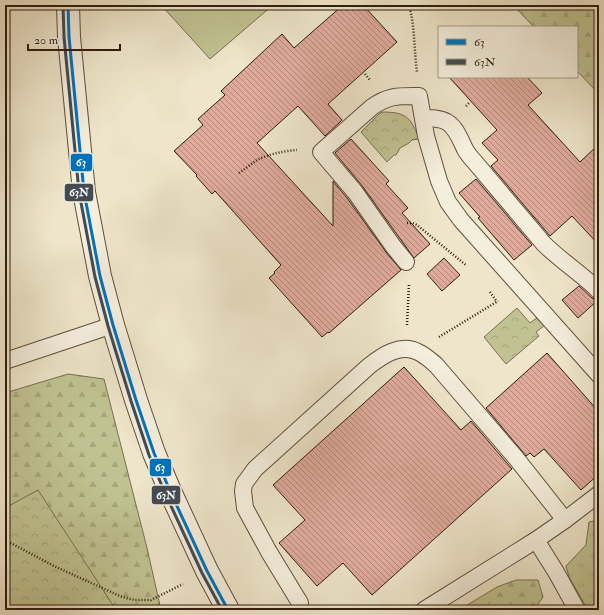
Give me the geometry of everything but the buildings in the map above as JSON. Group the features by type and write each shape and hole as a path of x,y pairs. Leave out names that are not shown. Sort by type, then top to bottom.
{"street":[{"path":"68,5 69,37 84,192 100,276 113,325 154,453 207,571 228,610"}],"lane":[{"path":"406,262 355,192 321,152 379,102 387,98 398,96 419,96 426,136 439,181 453,210 599,375"},
{"path":"423,118 440,120 447,122 452,126 456,130 466,150 474,161 544,244 587,279 599,291"},
{"path":"5,361 113,325"},
{"path":"300,603 269,552 245,508 243,491 244,484 255,469 376,360 394,351 405,349 419,352 436,365 516,458 565,520"},
{"path":"424,610 536,540 599,494"},
{"path":"536,540 577,610"}],"path":[{"path":"5,8 24,5"},
{"path":"409,5 419,96"},
{"path":"239,173 257,160 270,155 288,151 307,150 321,152"},
{"path":"382,231 396,225 413,223 470,268"},
{"path":"419,352 434,340 520,287"},
{"path":"489,290 497,302"},
{"path":"407,330 409,297"},
{"path":"5,540 54,566 122,597 135,600 151,600 207,571"}],"green space":[{"path":"161,5 273,5 210,59"},
{"path":"513,5 599,5 599,94 578,72 578,26 533,26"},
{"path":"382,112 397,113 406,117 413,126 419,139 412,140 400,148 396,155 394,155 387,162 361,132"},
{"path":"517,308 530,323 538,317 545,325 536,332 539,336 506,364 484,337"},
{"path":"68,374 104,379 147,548 161,610 5,610 5,393"},
{"path":"38,490 116,610 5,610 5,508"},
{"path":"599,520 599,610 588,610 569,577 566,566 586,545 589,522"},
{"path":"516,580 538,580 543,597 534,610 459,610 497,587"}],"transit line":[{"name":"63N","path":"63,5 64,37 79,192 95,277 108,326 149,455 202,573 222,610"},
{"name":"63","path":"68,5 69,37 84,192 100,276 113,325 154,453 207,571 228,610"}]}
